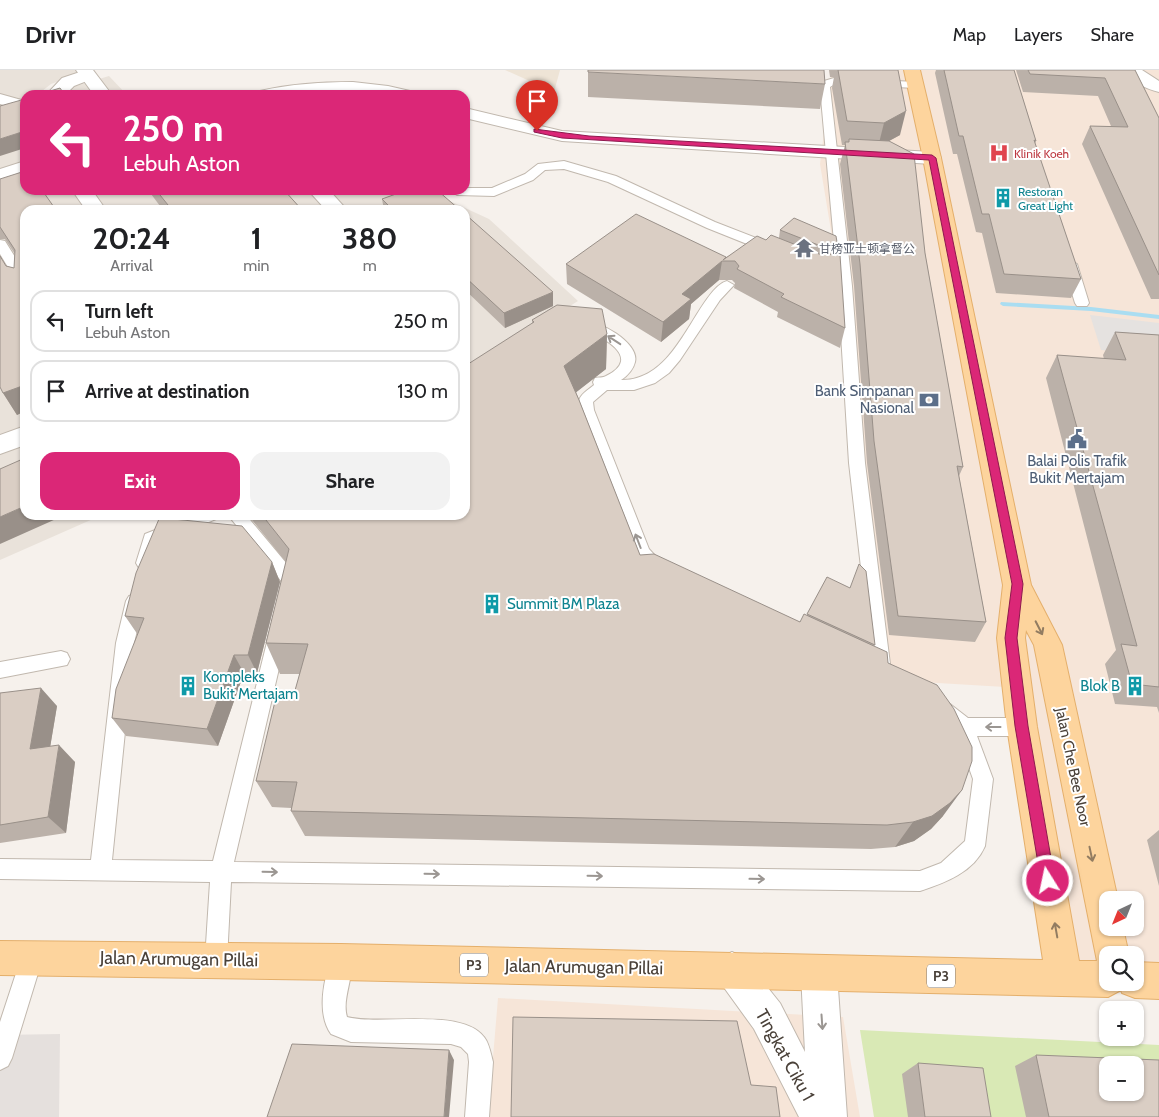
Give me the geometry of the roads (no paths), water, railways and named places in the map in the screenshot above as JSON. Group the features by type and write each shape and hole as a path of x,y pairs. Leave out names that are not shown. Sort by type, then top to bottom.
{"main road":[{"path":"1134,71 1154,94"},
{"name":"Jalan Che Bee Noor","path":"914,77 932,158 1017,584 1048,645 1110,946"},
{"name":"Jalan Che Bee Noor","path":"1017,584 1011,638 1022,726 1064,978"},
{"name":"Jalan Arumugan Pillai","path":"16,957 341,962 1099,979"},
{"path":"1144,980 1159,981"}],"street":[{"path":"60,90 68,82 85,72 99,90"},
{"path":"293,90 345,87 367,90"},
{"path":"0,99 20,105"},
{"path":"470,114 562,136 932,158"},
{"path":"0,175 20,169"},
{"path":"323,195 332,205"},
{"path":"0,445 20,437"},
{"name":"Tingkat Ciku 1","path":"732,970 767,1016 819,1117"},
{"name":"Tingkat Ciku 1","path":"819,974 828,1117"}],"lane":[{"path":"882,675 857,463 846,294 837,269 831,152 825,87 828,82 834,81 914,77"},
{"path":"470,191 494,192 530,177 542,167 564,164 612,179 711,225 784,254"},
{"path":"0,244 20,276"},
{"path":"759,258 771,248"},
{"path":"1065,248 1082,303"},
{"path":"598,381 634,385 656,378 676,356 715,295 727,284"},
{"path":"570,413 586,397 598,381 625,368 628,360 626,349 618,341 594,328 581,324 575,325"},
{"path":"586,397 587,433 642,552 659,571 677,579"},
{"path":"100,870 125,643 150,539 198,520"},
{"path":"216,960 221,871 291,581 240,520"},
{"path":"0,670 61,659"},
{"path":"865,667 898,683"},
{"path":"0,869 920,881 948,871 975,846 983,778 964,726 929,699"},
{"path":"964,726 1022,726"},
{"path":"0,1058 16,957"},
{"path":"341,962 334,1012 334,1021 340,1026 351,1030 450,1032 466,1037 477,1046 482,1064 477,1117"}],"waterway":[{"path":"1003,304 1091,309 1159,317"}],"place":[{"name":"Klinik Koeh","path":"999,153"},
{"name":"Restoran Great Light","path":"1003,198"},
{"name":"甘榜亚士顿拿督公","path":"804,248"},
{"name":"Bank Simpanan Nasional","path":"929,400"},
{"name":"Balai Polis Trafik Bukit Mertajam","path":"1077,439"},
{"name":"Summit BM Plaza","path":"492,604"},
{"name":"Kompleks Bukit Mertajam","path":"188,686"},
{"name":"Blok B","path":"1135,686"}]}
